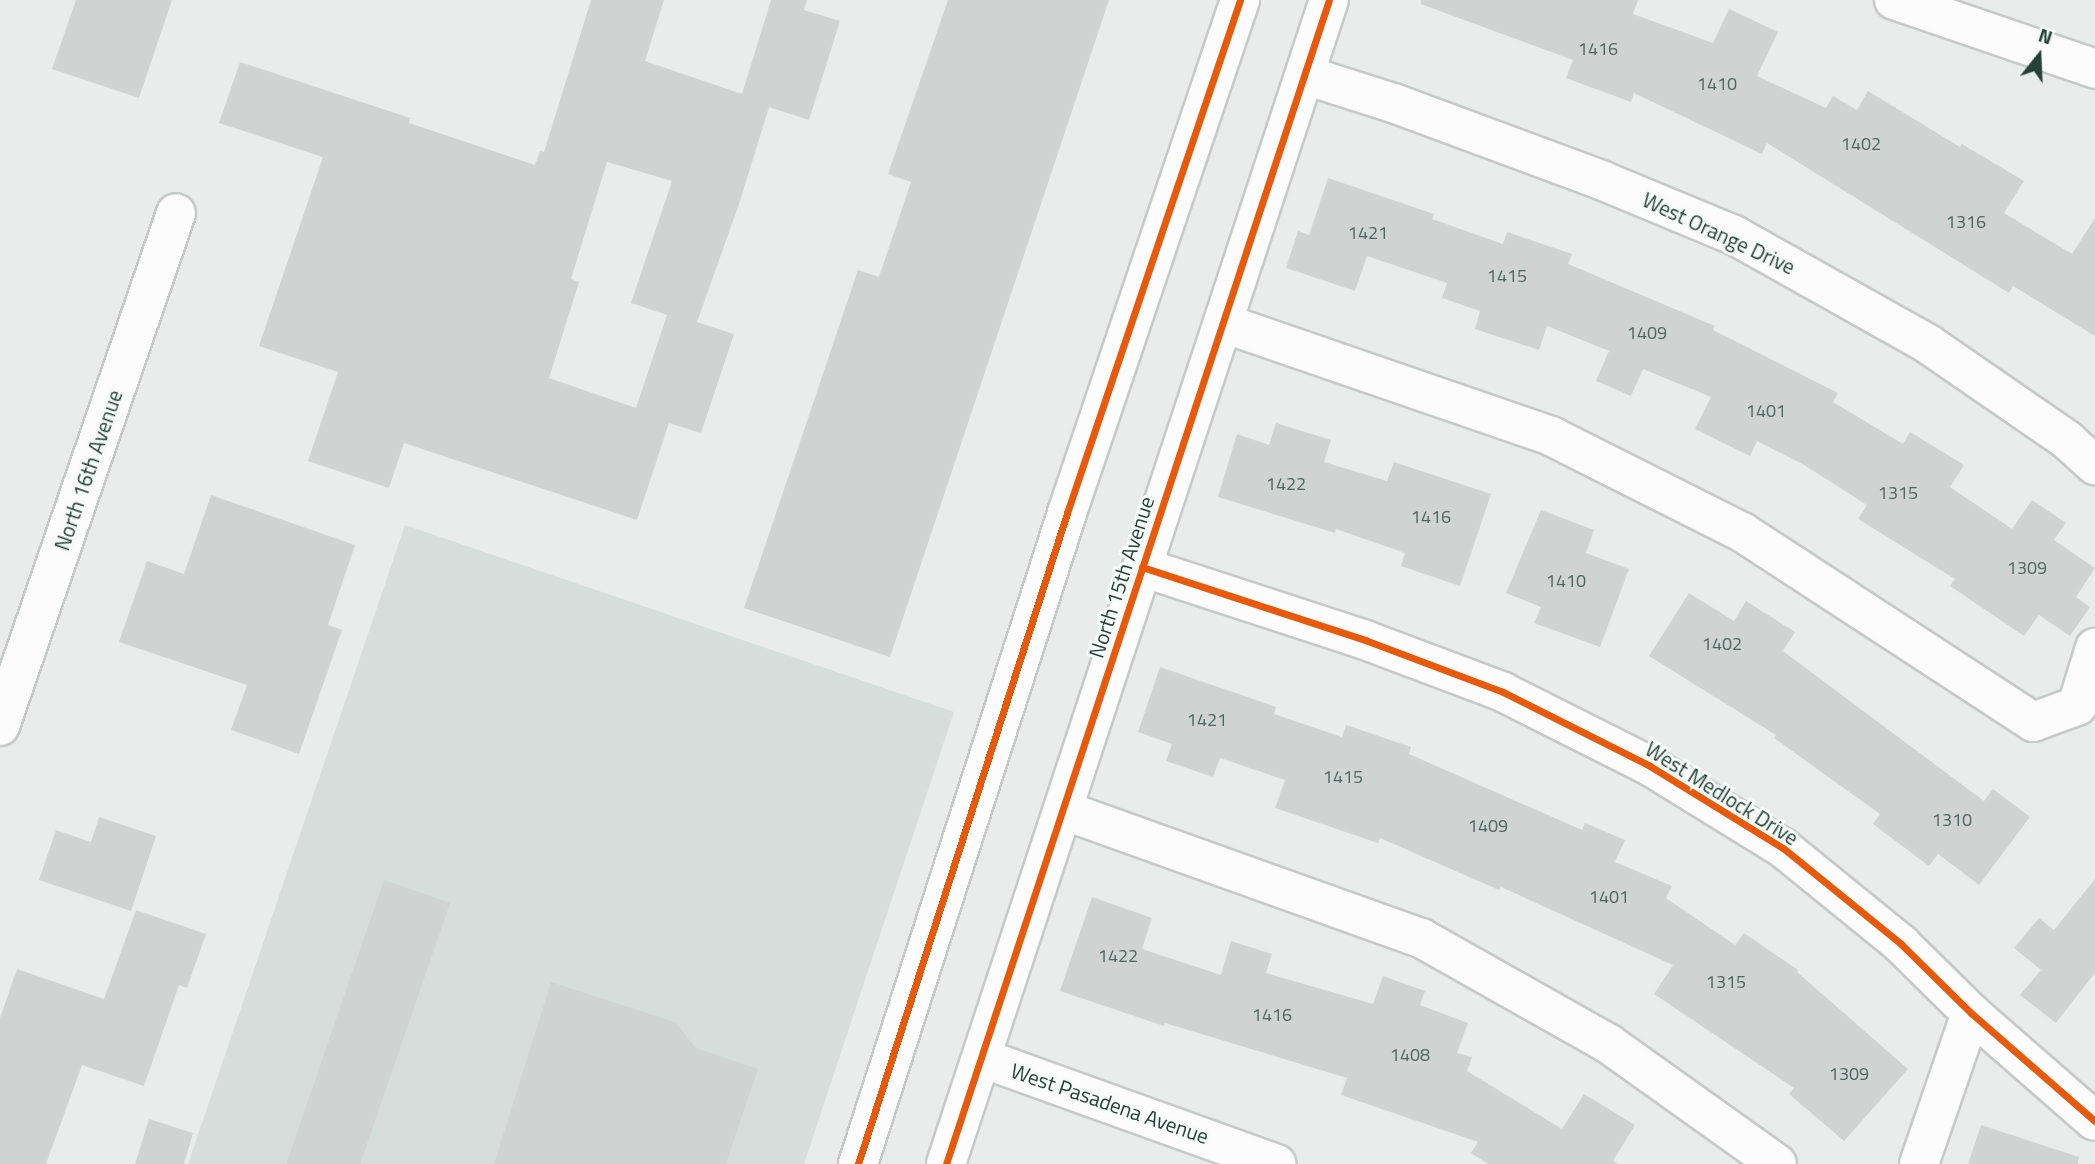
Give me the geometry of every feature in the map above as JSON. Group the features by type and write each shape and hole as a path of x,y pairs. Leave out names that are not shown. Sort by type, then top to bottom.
{"street":[{"path":"858,1164 1067,513 1240,0"},
{"name":"North 15th Avenue","path":"946,1164 1329,0"},
{"path":"1894,0 2095,69"},
{"name":"West Orange Drive","path":"1305,75 1396,104 1601,180 1734,235 1928,344 2067,440 2095,465"},
{"name":"North 16th Avenue","path":"0,726 176,213"},
{"path":"1223,323 1551,436 1742,532 2033,722 2077,706 2095,648"},
{"name":"West Medlock Drive","path":"1142,567 1365,640 1503,692 1650,766 1783,848 1901,944 1972,1013 2095,1121"},
{"path":"1063,810 1421,938 1609,1044 1777,1164"},
{"path":"1919,1164 1972,1013"},
{"name":"West Pasadena Avenue","path":"982,1058 1277,1164"}],"shaded area":[{"path":"405,525 954,712 804,1164 188,1164"}],"building":[{"path":"76,0 172,0 139,98 52,69"},
{"path":"591,0 664,0 645,61 742,94 771,0 807,0 804,10 840,21 809,120 769,107 739,204 697,322 734,334 701,433 669,423 637,520 404,443 389,488 308,461 338,372 259,346 323,157 219,123 240,62 410,118 409,123 535,165 540,151 544,152","holes":["607,162 672,181 631,303 667,315 636,408 549,378 579,282 571,279"]},
{"path":"948,0 1109,0 890,657 744,608 858,270 879,277 911,182 888,174"},
{"path":"1421,0 1638,0 1633,14 1713,43 1729,9 1778,32 1757,76 1826,108 1833,96 1857,110 1868,91 1960,147 1962,144 2024,181 2004,213 2072,254 2095,218 2095,336 2013,286 2009,293 1767,143 1762,154 1634,93 1631,102 1566,78 1573,60 1421,4"},
{"path":"1328,178 1434,214 1432,219 1503,244 1507,232 1572,254 1568,264 1715,326 1713,330 1838,393 1833,402 1903,444 1910,432 1964,465 1950,487 2012,529 2032,500 2066,523 2054,540 2095,568 2076,597 2090,607 2070,636 2039,615 2024,636 1950,586 1955,579 1858,519 1867,505 1804,465 1757,441 1750,456 1695,429 1711,397 1643,369 1631,396 1596,381 1609,351 1547,326 1539,350 1475,329 1480,311 1442,298 1447,283 1367,256 1355,291 1286,268 1298,231 1309,235"},
{"path":"1276,423 1331,440 1324,462 1387,481 1394,462 1491,494 1460,586 1401,566 1405,553 1336,529 1335,533 1218,497 1237,434 1269,445"},
{"path":"211,495 355,545 328,625 342,630 299,754 231,730 247,685 119,642 147,561 184,574"},
{"path":"1541,510 1594,530 1586,553 1629,569 1600,647 1534,623 1541,607 1506,593"},
{"path":"1689,593 1734,621 1746,601 1795,632 1783,651 1984,801 1993,789 2030,817 1979,885 1938,854 1929,866 1873,824 1880,814 1774,738 1776,735 1649,656"},
{"path":"1160,667 1276,707 1274,714 1342,737 1346,725 1411,747 1409,754 1582,830 1585,823 1625,840 1615,862 1672,886 1666,898 1735,945 1744,933 1798,970 1797,972 1908,1069 1844,1141 1789,1094 1794,1088 1654,994 1673,965 1501,887 1499,890 1380,838 1378,843 1275,808 1285,780 1220,758 1213,777 1166,761 1172,744 1138,732"},
{"path":"99,817 156,836 131,911 39,880 56,830 91,842"},
{"path":"2095,879 2095,973 2056,1023 2020,995 2041,970 2014,948 2039,918 2054,930"},
{"path":"384,880 450,903 360,1164 286,1164"},
{"path":"1092,897 1152,918 1142,949 1221,975 1231,941 1272,954 1266,973 1373,1004 1383,976 1425,991 1420,1005 1468,1023 1457,1053 1472,1057 1467,1071 1562,1129 1584,1094 1635,1125 1613,1161 1619,1164 1488,1164 1471,1153 1478,1142 1341,1095 1347,1078 1165,1023 1164,1026 1060,991"},
{"path":"136,910 206,934 187,988 179,985 144,1086 82,1065 46,1164 0,1164 0,1018 17,969 104,999"},
{"path":"551,982 675,1022 696,1048 758,1069 726,1164 494,1164"},
{"path":"149,1119 193,1133 184,1164 135,1164"},
{"path":"1981,1125 2079,1157 2078,1164 1968,1164"}],"cycle path":[{"path":"858,1164 1067,513 1240,0"},
{"path":"946,1164 1329,0"},
{"path":"1142,567 1365,640 1503,692 1650,766 1783,848 1901,944 1971,1013 2095,1121"}]}
